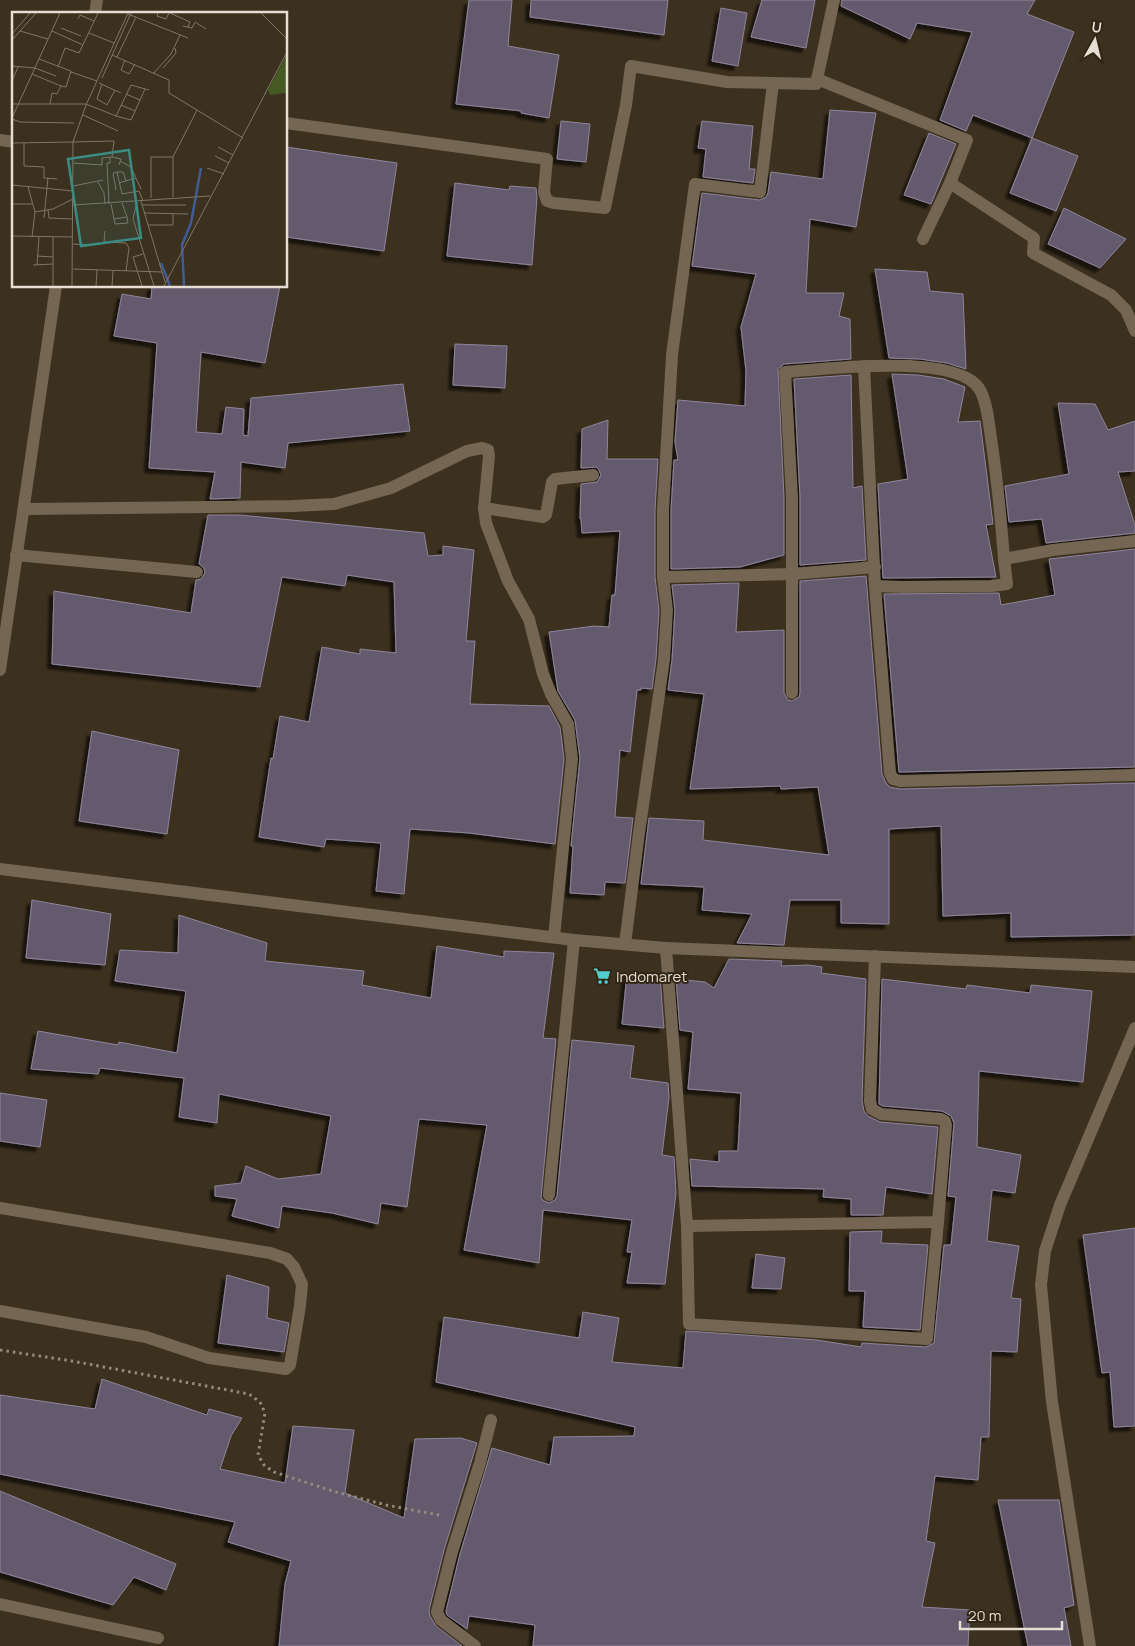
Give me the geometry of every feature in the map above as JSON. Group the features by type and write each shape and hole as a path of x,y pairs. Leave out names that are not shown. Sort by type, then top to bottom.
{"street":[{"path":"288,123 547,159 544,192 547,201 606,208 626,104 631,66 727,82 816,84 834,0"},
{"path":"817,79 967,140 950,183 923,239"},
{"path":"626,944 639,833 664,660 667,610 663,577 663,510 672,355 695,184 760,192 773,83"},
{"path":"950,183 1034,238 1033,253 1111,295 1126,310 1135,331"},
{"path":"0,670 4,604 25,508 56,288"},
{"path":"792,693 792,497 785,372 895,365 949,372 970,380 981,390 988,419 998,482 1007,584 992,586 875,586"},
{"path":"864,366 875,586 890,773 894,779 900,780 1135,775"},
{"path":"25,508 334,504 391,488 467,452 482,448 488,450 484,508 486,522 508,581 530,619 551,694 568,724 572,759 554,937"},
{"path":"484,508 543,517 546,514 552,482 555,479 594,476"},
{"path":"1004,559 1053,550 1135,541"},
{"path":"16,555 198,572"},
{"path":"663,577 792,574 875,567"},
{"path":"0,869 574,940 666,948 1135,967"},
{"path":"549,1195 574,940"},
{"path":"666,948 687,1226 689,1324 927,1340 946,1125 941,1119 881,1114 872,1109 870,1101 875,956"},
{"path":"1090,1646 1052,1402 1041,1285 1045,1250 1060,1205 1135,1028"},
{"path":"0,1208 270,1253 287,1259 299,1276 302,1284 290,1365 286,1369 209,1358 146,1337 0,1311"},
{"path":"687,1226 938,1222"},
{"path":"476,1646 440,1620 437,1612 491,1420"},
{"path":"0,1604 158,1638"}],"path":[{"path":"0,1350 72,1361 249,1394 260,1402 265,1413 258,1455 264,1465 274,1472 386,1506 462,1520"}],"building":[{"path":"469,0 512,0 508,46 559,55 549,118 521,113 522,111 456,104"},
{"path":"531,0 668,0 664,35 530,17"},
{"path":"762,0 815,0 806,48 751,37"},
{"path":"842,0 1035,0 1027,14 1074,32 1032,138 973,115 966,131 940,120 972,32 917,23 910,39 841,6"},
{"path":"721,8 747,13 738,66 712,61"},
{"path":"830,110 876,113 856,227 810,219 806,293 844,293 839,316 850,319 851,359 784,364 778,369 784,497 784,555 740,567 671,569 671,510 674,460 678,460 675,442 678,400 745,406 746,371 741,327 756,274 692,266 702,193 760,200 766,197 768,193 771,172 823,179"},
{"path":"561,121 590,124 586,162 557,159"},
{"path":"702,121 753,126 749,169 755,169 753,183 703,177 706,149 698,148"},
{"path":"929,133 956,144 931,204 904,195"},
{"path":"1032,138 1078,156 1056,211 1010,193"},
{"path":"288,147 397,163 384,251 288,237"},
{"path":"455,183 509,190 510,186 536,188 537,198 532,265 447,256"},
{"path":"1064,208 1126,239 1100,268 1048,244"},
{"path":"875,269 927,272 930,291 963,294 966,369 947,363 920,359 889,358"},
{"path":"152,288 280,288 265,363 201,352 196,432 222,434 226,407 244,409 243,435 248,436 251,398 403,384 410,431 288,443 285,468 241,462 240,498 210,499 215,472 149,468 157,343 114,336 122,294 151,299"},
{"path":"455,344 507,346 505,388 453,385"},
{"path":"892,374 944,379 965,387 958,422 980,421 993,524 986,525 996,577 883,578 878,484 908,479"},
{"path":"851,375 853,488 862,486 866,560 800,565 800,497 794,379"},
{"path":"1058,403 1095,404 1108,430 1135,421 1135,471 1118,472 1135,525 1135,533 1046,543 1042,519 1009,522 1005,486 1069,474"},
{"path":"608,420 607,459 658,459 655,510 655,577 659,610 652,689 641,688 641,690 637,690 630,752 620,750 615,817 633,818 625,883 605,882 604,895 570,893 573,846 571,846 580,758 575,720 558,691 549,632 594,626 609,627 612,595 615,595 620,531 582,533 580,519 581,484 597,482 601,475 596,467 581,468 582,429"},
{"path":"208,515 240,515 424,533 428,556 443,555 443,546 474,550 466,641 475,641 470,704 549,706 560,727 564,759 555,844 469,833 410,829 404,894 376,891 381,843 326,839 324,847 259,837 271,758 273,759 280,716 309,722 322,647 360,654 360,649 396,653 394,582 347,575 345,586 282,577 260,687 52,664 54,591 191,613 196,580 201,579 205,573 204,568 199,564"},
{"path":"1135,549 1135,767 899,772 884,594 999,593 1001,605 1055,595 1049,559"},
{"path":"866,576 882,774 886,783 890,787 900,789 1135,783 1135,935 1011,937 1011,913 943,916 941,826 889,829 889,924 841,923 841,900 790,900 784,945 737,943 752,914 702,910 704,887 641,884 649,818 704,821 703,840 829,855 818,787 781,789 780,786 690,789 704,694 668,690 675,610 672,585 739,583 736,632 784,630 784,693 788,700 792,701 799,697 800,693 800,581"},
{"path":"92,731 179,750 167,834 79,821"},
{"path":"32,900 111,914 105,965 26,958"},
{"path":"179,915 267,943 265,961 364,971 362,985 431,998 437,946 504,957 504,951 554,953 543,1038 556,1039 541,1198 549,1203 555,1200 557,1196 572,1040 634,1046 630,1078 668,1083 669,1097 662,1155 674,1157 676,1193 665,1284 627,1283 632,1252 627,1252 632,1220 543,1210 539,1263 464,1250 487,1125 419,1119 407,1207 381,1203 378,1224 332,1213 282,1206 279,1228 232,1216 237,1199 215,1196 215,1186 241,1183 246,1166 278,1179 321,1174 331,1116 219,1094 217,1123 179,1117 184,1078 100,1068 98,1074 31,1069 38,1031 118,1045 119,1042 177,1053 186,991 115,981 120,950 178,953"},
{"path":"729,959 782,961 781,966 808,965 822,967 821,973 866,979 862,1101 864,1111 868,1116 880,1122 938,1127 932,1194 886,1187 883,1215 851,1215 851,1199 823,1197 824,1189 692,1186 690,1159 719,1162 719,1151 738,1151 741,1093 688,1089 693,1032 680,1030 676,979 705,982 714,988"},
{"path":"627,974 660,977 664,1028 622,1024"},
{"path":"882,979 966,989 967,985 1030,993 1031,985 1092,991 1083,1082 979,1071 977,1147 1021,1155 1015,1193 992,1190 987,1241 1019,1246 1011,1298 1021,1299 1017,1352 991,1351 989,1437 981,1437 978,1480 935,1476 926,1541 935,1543 922,1607 970,1610 968,1646 533,1646 535,1625 469,1616 467,1629 447,1615 446,1611 460,1554 492,1448 550,1465 554,1437 634,1436 635,1427 436,1382 444,1317 579,1338 583,1312 619,1318 612,1362 683,1368 686,1331 817,1340 861,1347 862,1343 926,1347 934,1343 944,1245 951,1245 956,1197 948,1196 954,1123 951,1116 942,1111 883,1106 879,1104"},
{"path":"0,1093 47,1100 40,1147 0,1141"},
{"path":"1135,1228 1135,1426 1114,1427 1110,1372 1102,1373 1083,1235"},
{"path":"882,1231 881,1243 928,1245 920,1330 863,1327 865,1291 849,1291 850,1232"},
{"path":"756,1254 785,1258 781,1289 752,1288"},
{"path":"227,1275 269,1287 267,1318 289,1323 284,1352 218,1343"},
{"path":"102,1379 207,1415 209,1409 242,1418 231,1436 220,1469 285,1483 293,1426 354,1430 345,1493 404,1518 415,1439 461,1438 477,1443 444,1550 429,1610 436,1626 462,1646 279,1646 285,1584 291,1561 228,1542 235,1522 0,1474 0,1395 95,1409"},
{"path":"0,1491 176,1564 166,1590 134,1577 113,1605 0,1572"},
{"path":"998,1500 1059,1500 1074,1605 1064,1608 1071,1646 1028,1646"}],"place":[{"name":"Indomaret","path":"602,976"}]}
